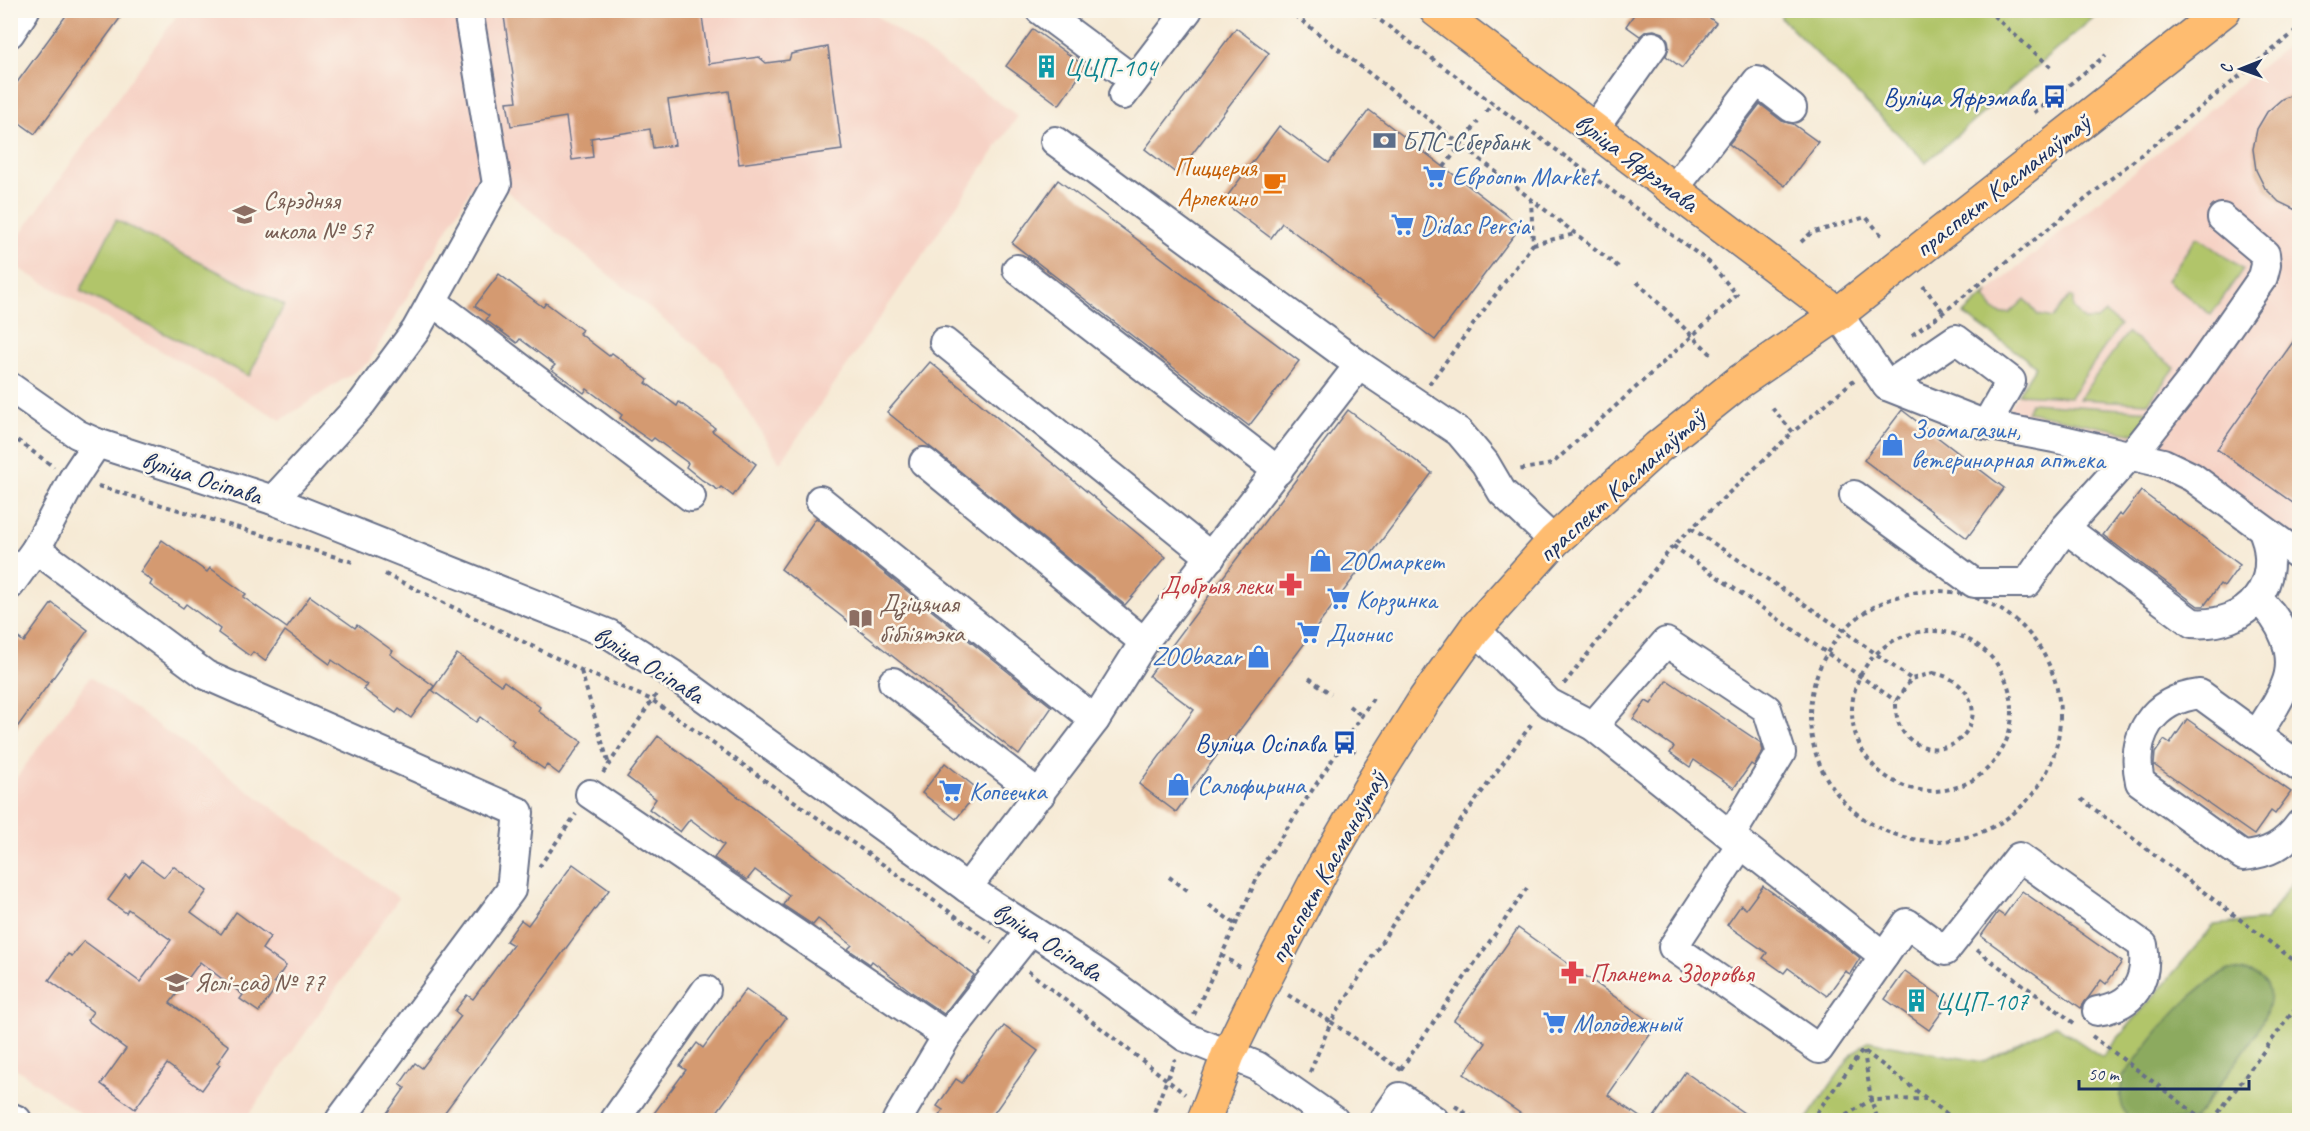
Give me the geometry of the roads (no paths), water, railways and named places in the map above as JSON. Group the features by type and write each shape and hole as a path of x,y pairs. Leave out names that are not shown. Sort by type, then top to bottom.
{"main road":[{"name":"вуліца Яфрэмава","path":"1436,10 1838,314"},
{"name":"праспект Касманаўтаў","path":"1196,1108 1228,1055 1329,857 1379,771 1425,699 1475,629 1554,541 1685,426 1739,382 1838,314 2224,10"}],"street":[{"path":"10,33 25,10"},
{"path":"273,500 363,403 416,330 498,184 468,10"},
{"path":"1040,10 1129,87 1188,10"},
{"path":"1594,129 1653,46"},
{"path":"1673,190 1756,81 1792,108"},
{"path":"1055,141 1359,365 1458,432 1485,463 1502,492 1554,541"},
{"path":"1854,495 1974,583 2027,583 2065,528 2140,445 2189,383 2264,277 2265,254 2222,218"},
{"path":"1017,268 1278,471"},
{"path":"432,301 691,497"},
{"path":"1838,314 1879,376 1986,425 2130,454 2163,463 2192,477 2300,556"},
{"path":"1879,376 1956,339 2011,381 1986,425"},
{"path":"944,342 1211,556"},
{"path":"967,888 1095,720 1144,642 1359,365"},
{"name":"вуліца Осіпава","path":"10,387 77,434 97,443 273,500 609,634 672,674 967,888 1099,974 1185,1037 1257,1066 1327,1118"},
{"path":"10,585 36,549 73,479 97,443"},
{"path":"924,462 1144,642"},
{"path":"820,500 1095,720"},
{"path":"2065,528 2192,623 2221,622 2247,610 2257,599 2263,589 2270,566 2268,541 2263,530"},
{"path":"36,549 206,675 519,812 511,890 340,1120"},
{"path":"2257,599 2274,616 2289,654 2286,685 2257,734"},
{"path":"1475,629 1549,703 1593,726 1884,956"},
{"path":"1593,726 1666,642 1767,709 1781,753 1736,839 1673,947 1819,1048 1907,923 1945,951 2019,857 2143,945 2145,970 2134,992 2118,1006 2097,1011"},
{"path":"893,682 1040,795"},
{"path":"2300,766 2200,694 2176,699 2156,713 2142,734 2136,757 2140,782 2243,856 2257,855 2271,850 2283,843 2300,824"},
{"path":"590,794 947,1036"},
{"path":"897,1120 947,1036 1031,930"},
{"path":"615,1120 706,990"},
{"path":"1384,1120 1400,1097 1441,1111"},
{"path":"10,1117 17,1120"}],"place":[{"name":"ЦЦП-104","path":"1046,67"},
{"name":"Вуліца Яфрэмава","path":"2054,97"},
{"name":"БПС-Сбербанк","path":"1384,141"},
{"name":"Евроопт Market","path":"1434,176"},
{"name":"Пиццерия Арлекино","path":"1275,182"},
{"name":"Сярэдняя школа № 57","path":"245,215"},
{"name":"Didas Persia","path":"1402,225"},
{"name":"Зоомагазин, ветеринарная аптека","path":"1893,444"},
{"name":"ZOOмаркет","path":"1321,561"},
{"name":"Добрыя леки","path":"1290,585"},
{"name":"Корзинка","path":"1338,599"},
{"name":"Дзіцячая бібліятэка","path":"861,618"},
{"name":"Дионис","path":"1308,633"},
{"name":"ZOObazar","path":"1259,656"},
{"name":"Вуліца Осіпава","path":"1344,743"},
{"name":"Сальфирина","path":"1179,785"},
{"name":"Копеечка","path":"951,791"},
{"name":"Планета Здоровья","path":"1572,973"},
{"name":"Яслі-сад № 77","path":"176,982"},
{"name":"ЦЦП-107","path":"1917,1001"},
{"name":"Молодежный","path":"1555,1023"}]}
